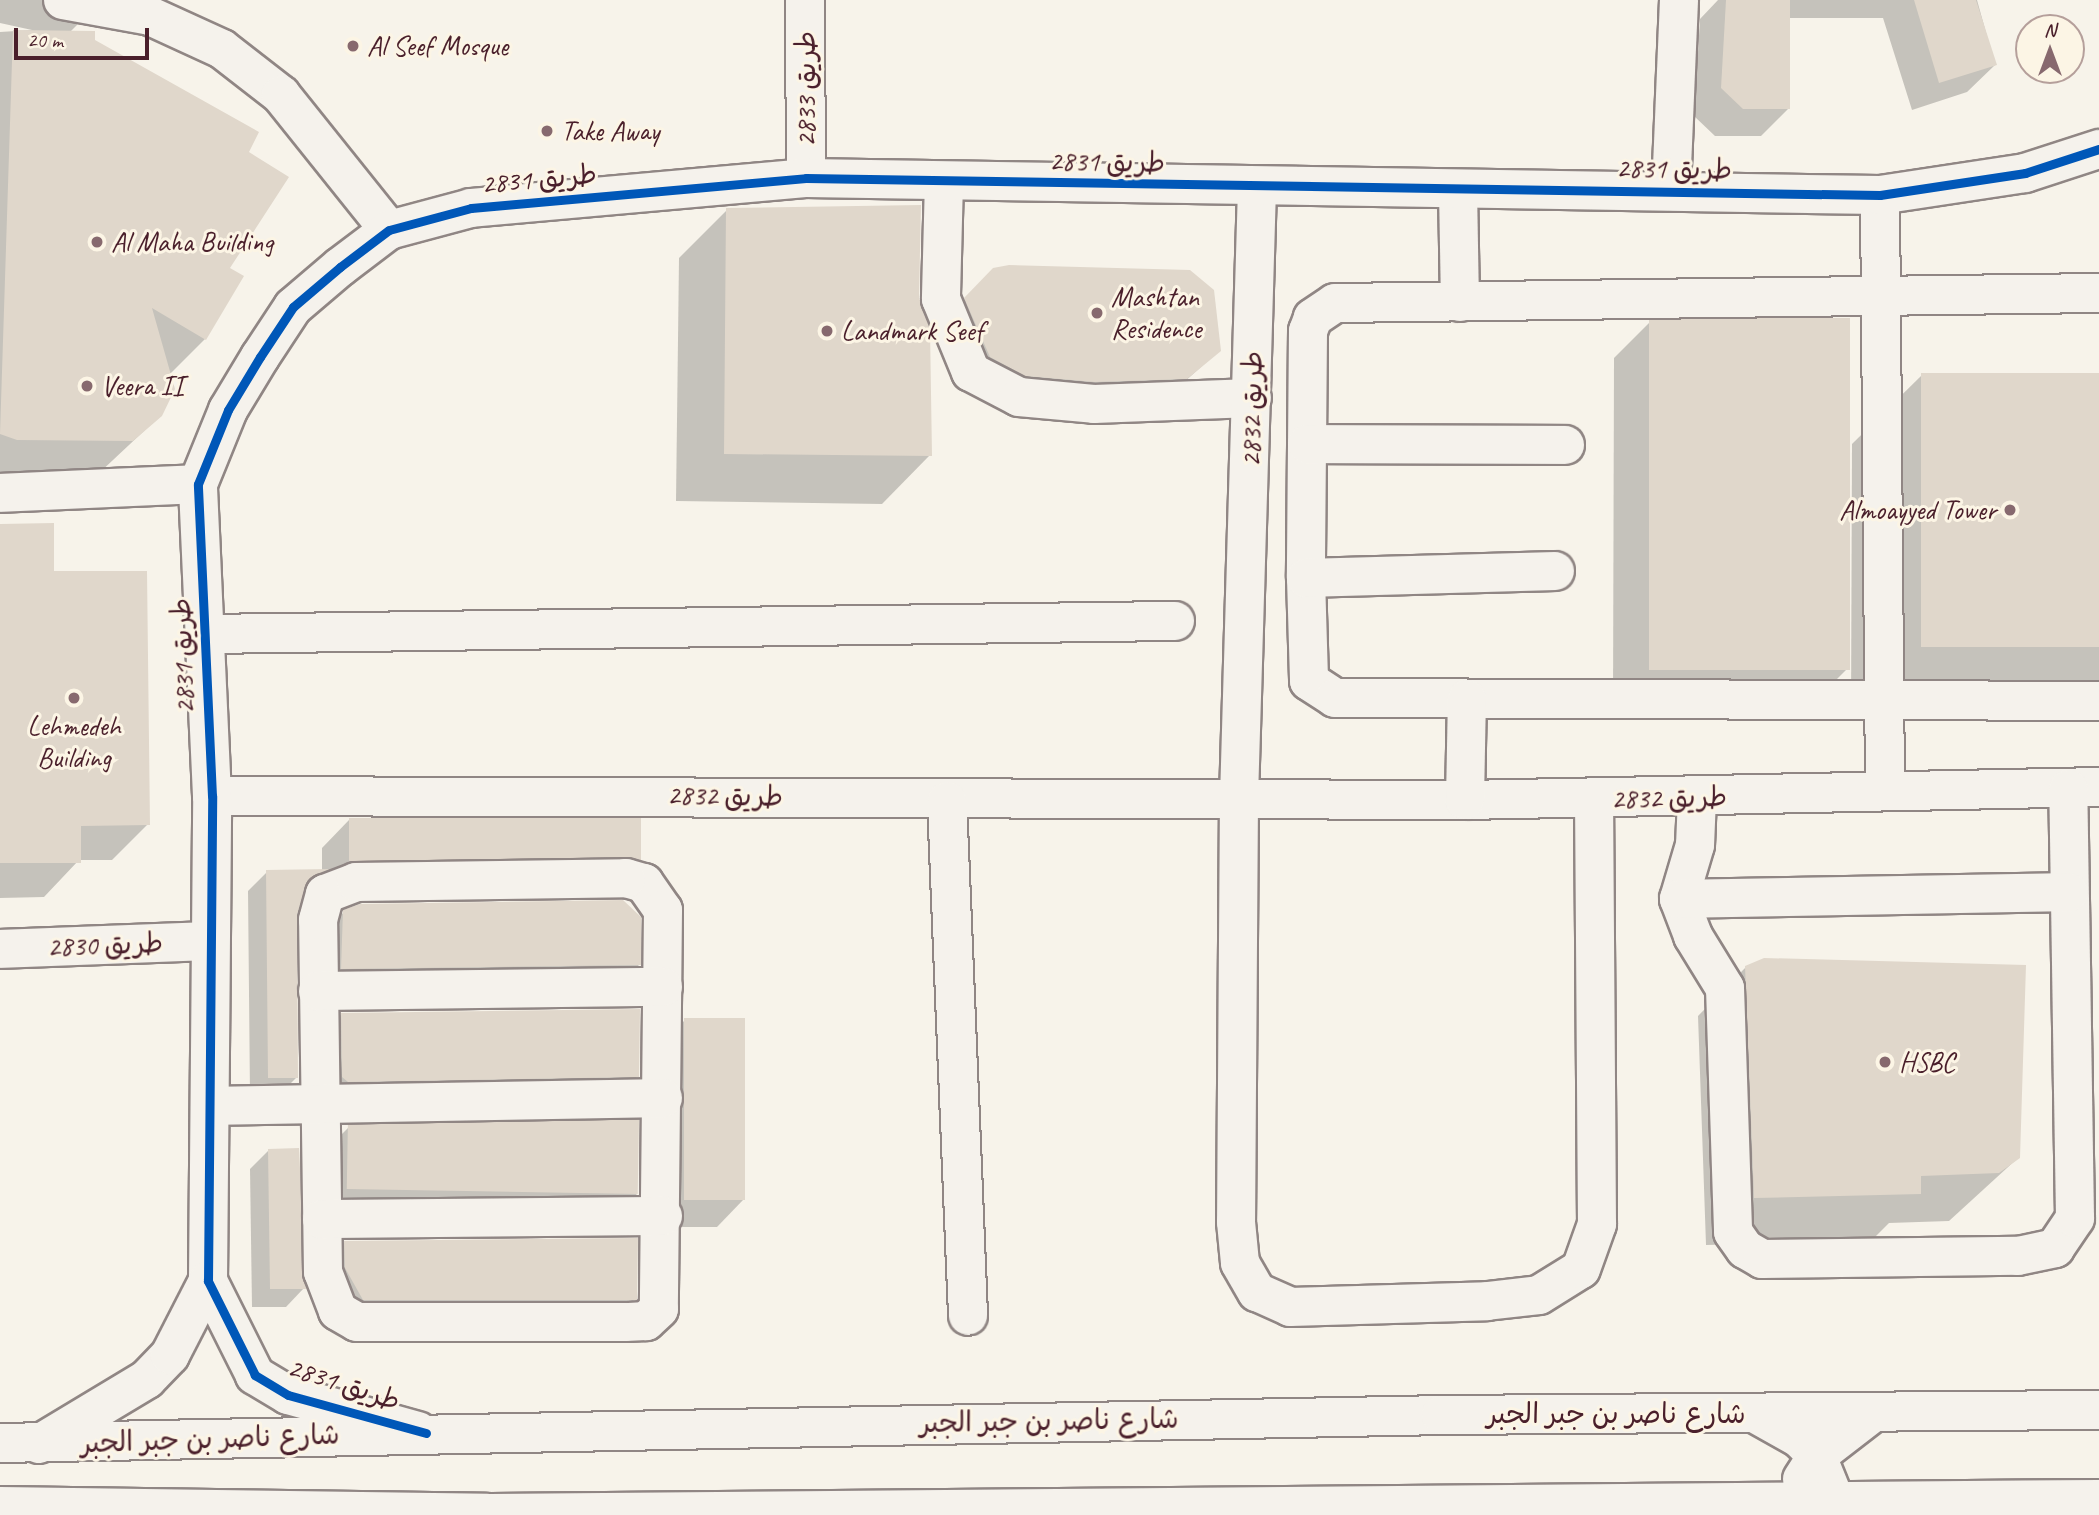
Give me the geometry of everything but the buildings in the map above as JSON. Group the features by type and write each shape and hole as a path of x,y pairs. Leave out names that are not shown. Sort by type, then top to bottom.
{"street":[{"path":"63,0 150,16 187,16 222,49 281,95 389,230"},
{"name":"طريق 2833","path":"805,0 806,178"},
{"path":"1671,191 1678,0"},
{"name":"طريق 2831","path":"39,1444 148,1379 170,1355 208,1281 212,796 198,484 228,410 293,307 389,230 471,208 806,178 1257,188 1880,195 2025,173 2097,154"},
{"path":"944,181 941,299 971,372 1019,397 1094,404 1252,398"},
{"name":"طريق 2832","path":"1239,798 1257,188"},
{"path":"1458,189 1460,302"},
{"path":"1880,195 1885,791"},
{"path":"2099,293 1882,300 1460,302 1323,309 1308,331 1306,578 1306,665 1320,693 1351,699 2099,701"},
{"path":"1307,444 1565,445"},
{"path":"0,493 198,484"},
{"path":"1306,578 1555,570"},
{"path":"205,634 1175,621"},
{"path":"1465,800 1467,699"},
{"path":"1690,798 1682,845 1684,881 1727,999 1733,1232 1745,1249 1762,1259 2018,1256 2055,1248 2075,1218 2069,892 2083,788"},
{"name":"طريق 2832","path":"212,796 947,801 1239,798 1465,800 1690,798 2083,788"},
{"path":"1239,798 1238,1249 1257,1292 1290,1307 1539,1296 1581,1269 1597,1224 1594,799"},
{"path":"947,801 968,1316"},
{"path":"626,878 644,883 663,910 663,1216 659,1309 646,1321 625,1322 357,1322 338,1311 327,1293 322,1219 318,991 320,905 337,885 626,878"},
{"path":"1684,881 2069,892"},
{"name":"طريق 2830","path":"0,950 210,940"},
{"path":"318,991 663,987"},
{"path":"211,1106 663,1098"},
{"path":"322,1219 663,1216"},
{"name":"طريق 2831","path":"208,1281 255,1375 288,1395 426,1433"},
{"name":"شارع ناصر بن جبر الجبر","path":"0,1443 426,1433 2099,1410"},
{"path":"1795,1509 1817,1457 1874,1412"},
{"path":"1754,1413 1799,1438 1817,1457 1840,1509"},
{"path":"0,1506 485,1514 1320,1512 1607,1503 1795,1509 2010,1508 2099,1499"},
{"path":"1607,1503 1647,1515"}],"cycle path":[{"path":"426,1433 288,1395 255,1375 208,1281 212,796 198,484 228,410 260,357 293,307 340,267 389,230 471,208 806,178 1880,195 2025,173 2099,149"}],"place":[{"name":"Al Seef Mosque","path":"353,46"},
{"name":"Take Away","path":"547,131"},
{"name":"Al Maha Building","path":"97,242"},
{"name":"Mashtan Residence","path":"1097,313"},
{"name":"Landmark Seef","path":"827,331"},
{"name":"Veera II","path":"87,386"},
{"name":"Almoayyed Tower","path":"2010,510"},
{"name":"Lehmedeh Building","path":"74,698"},
{"name":"HSBC","path":"1885,1062"}]}
